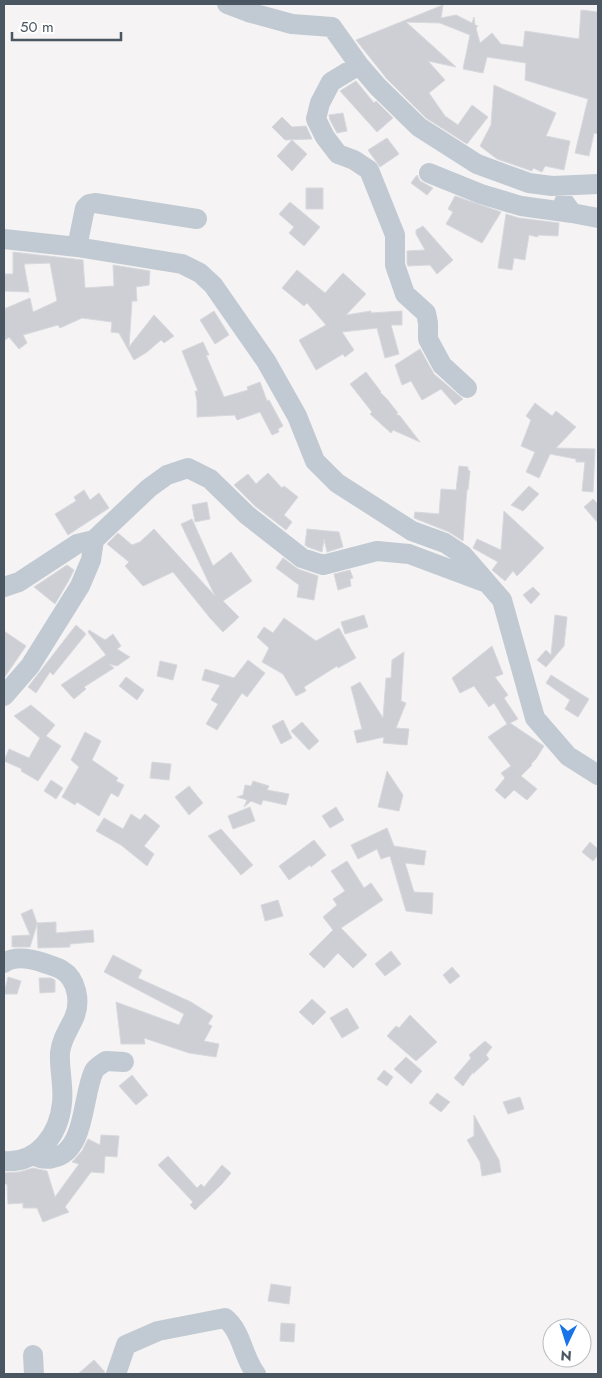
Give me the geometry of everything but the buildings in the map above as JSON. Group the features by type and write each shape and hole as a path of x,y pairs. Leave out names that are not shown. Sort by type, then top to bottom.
{"street":[{"path":"227,4 292,24 332,27 359,65 378,87 419,127 477,164 529,183 552,186 598,184"},
{"path":"359,65 331,82 320,104 316,119 325,137 338,154 354,160 369,170 395,235 395,264 405,294 426,313 428,339 442,365 466,388"},
{"path":"429,172 480,194 521,206 598,218"},
{"path":"552,186 572,213"},
{"path":"77,247 85,208 89,204 95,203 197,219"},
{"path":"4,239 77,247 182,264 200,273 213,285 266,361 297,416 315,461 337,483 412,531 445,543 463,555 502,600 535,718 568,756 598,775"},
{"path":"4,587 19,582 77,544 94,540 149,488 167,475 188,468 210,478 247,515 302,558 323,565 376,551 409,554 489,584"},
{"path":"4,696 30,666 80,586 91,560 94,540"},
{"path":"4,963 20,958 37,961 63,970 75,984 77,997 76,1015 63,1040 60,1053 62,1103 50,1138 34,1155 24,1159 4,1161"},
{"path":"34,1155 40,1159 49,1159 60,1157 66,1153 76,1136 82,1120 94,1069 106,1061 124,1062"},
{"path":"116,1374 126,1345 158,1331 225,1318 232,1324 250,1367 256,1374"}]}
